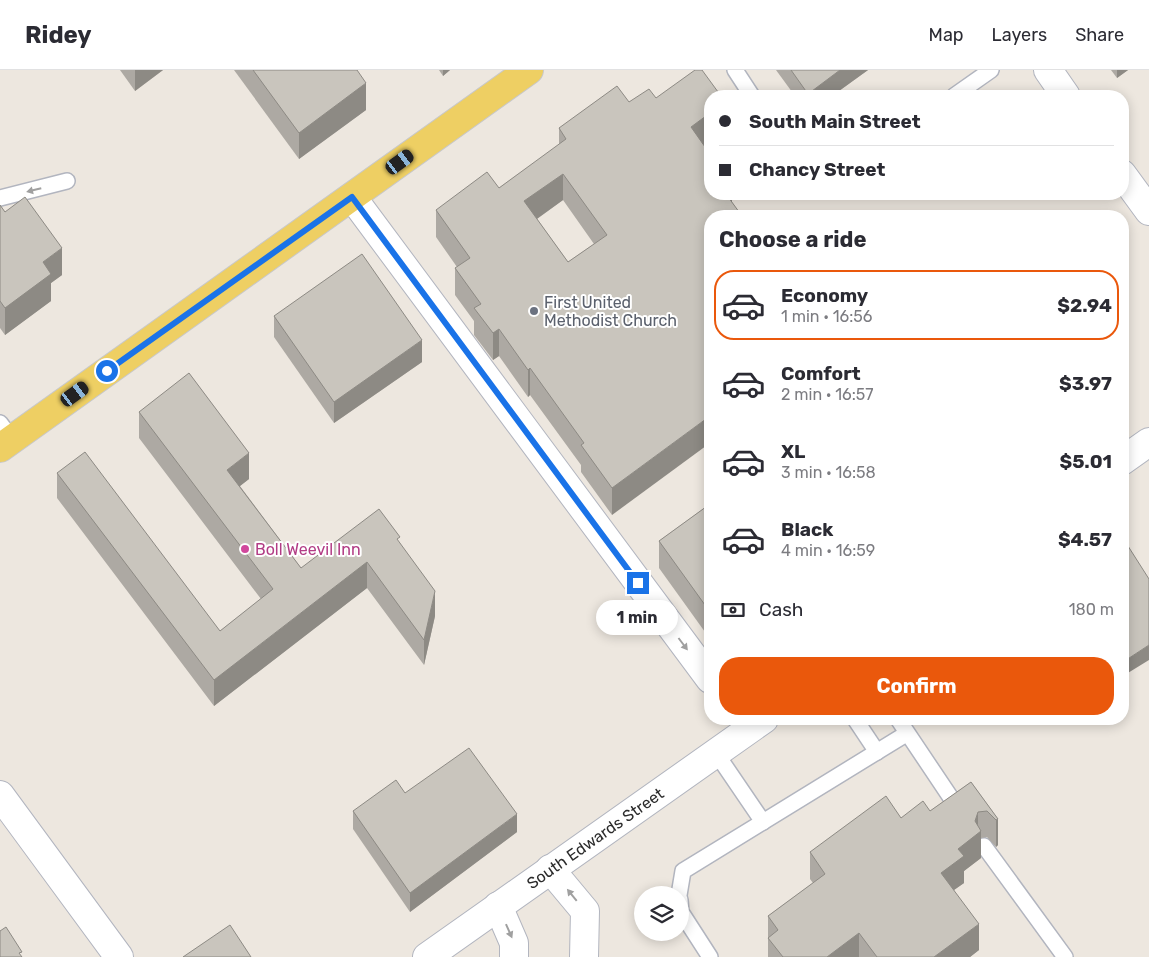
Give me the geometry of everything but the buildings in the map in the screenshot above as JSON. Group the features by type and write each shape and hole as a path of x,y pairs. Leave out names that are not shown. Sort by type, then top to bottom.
{"main road":[{"path":"4,437 352,197 529,70"}],"street":[{"path":"1048,70 1062,90"},
{"path":"1129,184 1149,211"},
{"path":"352,197 704,671"},
{"path":"1129,456 1149,442"},
{"name":"South Edwards Street","path":"427,957 716,753 736,727"},
{"path":"0,794 119,957"},
{"path":"550,869 585,911 584,957"},
{"path":"498,906 514,944 514,957"}],"lane":[{"path":"735,70 748,90"},
{"path":"963,90 991,70"},
{"path":"0,198 67,181"},
{"path":"859,725 877,752"},
{"path":"901,725 955,804"},
{"path":"681,886 683,871 906,734"},
{"path":"716,753 763,822"},
{"path":"984,846 1065,957"},
{"path":"689,924 710,957"}],"place":[{"name":"First United Methodist Church","path":"534,311"},
{"name":"Boll Weevil Inn","path":"245,549"}],"route":[{"path":"107,371 352,197 638,583"}]}
